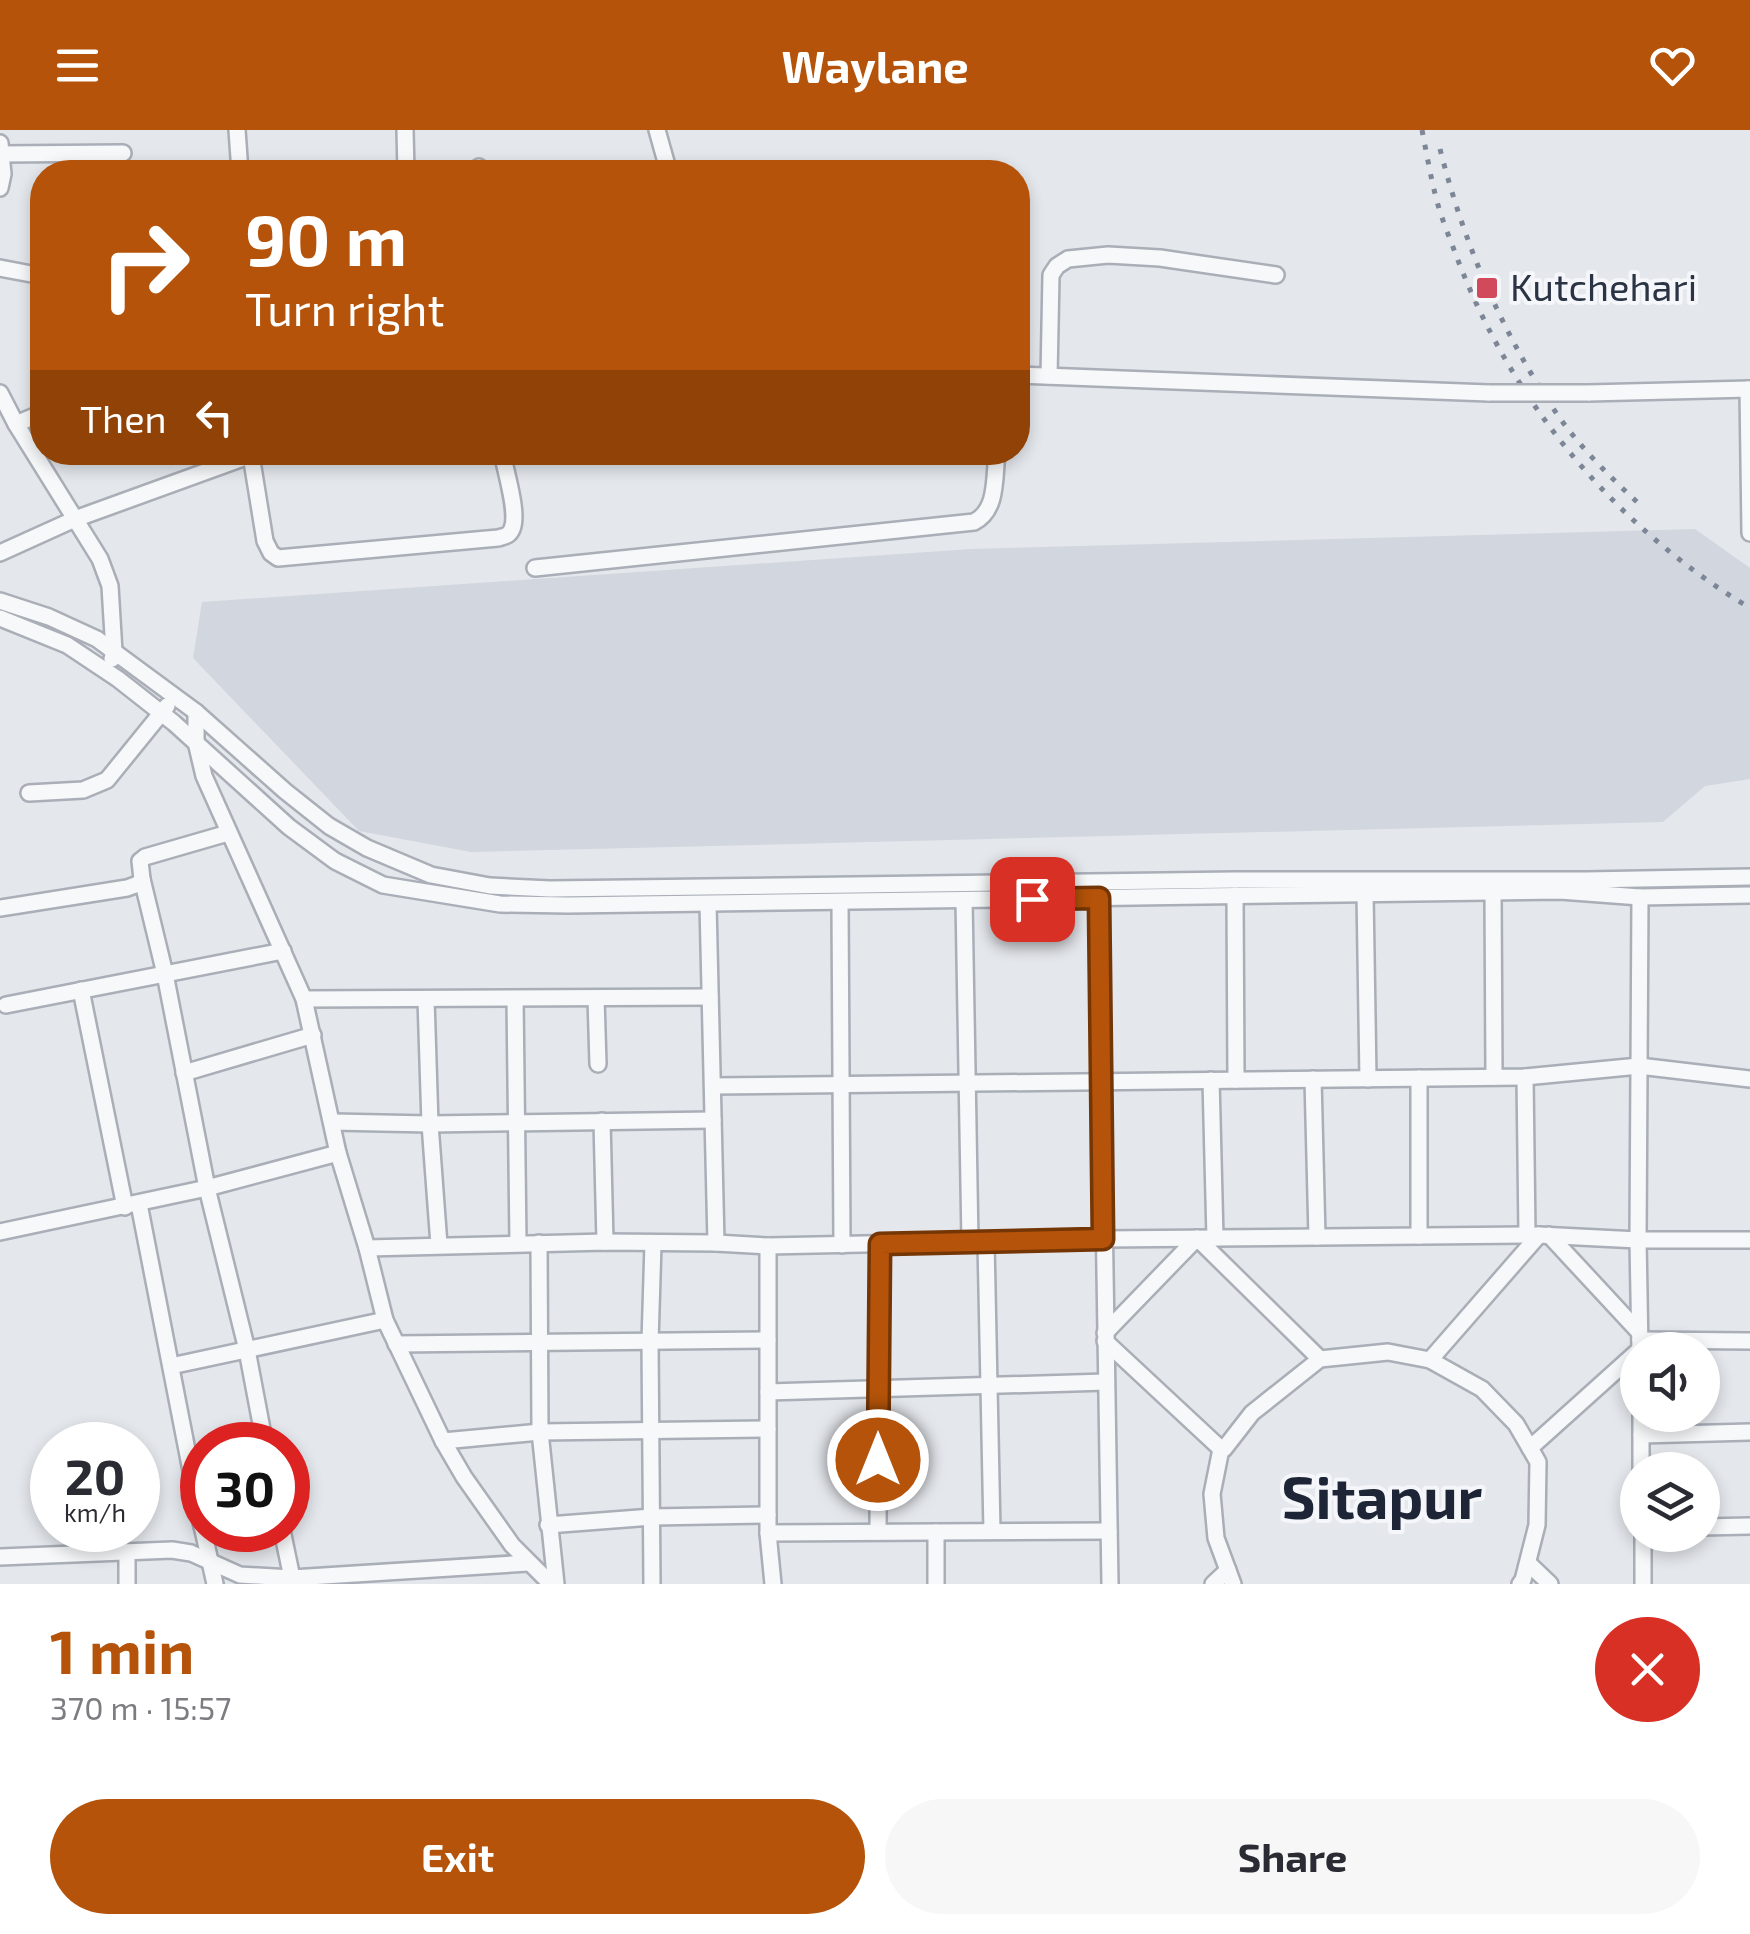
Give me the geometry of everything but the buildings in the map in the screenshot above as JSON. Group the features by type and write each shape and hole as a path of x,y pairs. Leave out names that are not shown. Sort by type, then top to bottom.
{"street":[{"path":"238,130 239,160"},
{"path":"405,130 406,160"},
{"path":"657,130 665,160"},
{"path":"0,188 0,150 123,154"},
{"path":"1049,376 1051,275 1056,266 1068,260 1108,256 1160,258 1276,274"},
{"path":"0,268 30,274"},
{"path":"1030,375 1489,393 1749,389 1750,533"},
{"path":"0,393 30,447"},
{"path":"16,424 30,419"},
{"path":"41,465 100,558 110,586 114,652 108,672"},
{"path":"0,553 210,465"},
{"path":"255,465 265,542 278,558 508,535 513,528 513,508 505,465"},
{"path":"535,568 974,522 991,508 996,465"},
{"path":"0,601 97,639 196,712 329,826 367,848 432,875 490,886 550,889 1750,877"},
{"path":"0,618 68,645 108,672 161,712 335,862 383,885 500,904 1560,891 1640,896 1750,895"},
{"path":"29,793 83,790 107,780 174,696"},
{"path":"196,712 196,742 204,776 304,999 338,1153 368,1248 385,1320 443,1441 474,1491 512,1544 554,1584"},
{"path":"228,833 145,856 140,861 261,1422"},
{"path":"0,908 128,888 142,879"},
{"path":"1492,892 1494,1077"},
{"path":"1366,894 1368,1079"},
{"path":"1235,895 1236,1080"},
{"path":"1639,1332 1640,896"},
{"path":"1099,898 1110,1584"},
{"path":"964,900 967,1083 989,1385 992,1531"},
{"path":"840,902 842,1244"},
{"path":"708,904 716,1243"},
{"path":"6,1004 284,951"},
{"path":"82,990 182,1422"},
{"path":"596,998 598,1064"},
{"path":"304,999 710,998"},
{"path":"514,999 518,1243"},
{"path":"426,1000 439,1244"},
{"path":"184,1073 313,1035"},
{"path":"712,1086 1525,1077 1640,1066 1750,1079"},
{"path":"1525,1077 1538,1235 1626,1332"},
{"path":"1419,1078 1419,1236"},
{"path":"1313,1079 1316,1237"},
{"path":"1210,1080 1215,1238"},
{"path":"333,1122 713,1120"},
{"path":"602,1122 605,1242"},
{"path":"0,1232 208,1188 338,1153"},
{"path":"1430,1360 1538,1235"},
{"path":"368,1248 605,1242 768,1246 1538,1235 1750,1240"},
{"path":"1105,1337 1197,1238"},
{"path":"1197,1238 1320,1359"},
{"path":"538,1243 540,1432 554,1584"},
{"path":"652,1584 653,1244"},
{"path":"878,1532 880,1244"},
{"path":"768,1246 768,1533 773,1584"},
{"path":"171,1366 385,1320"},
{"path":"1105,1337 1221,1449"},
{"path":"396,1344 768,1340"},
{"path":"1720,1342 1750,1341"},
{"path":"1221,1449 1252,1413 1320,1359 1388,1352 1430,1360 1482,1388 1516,1424 1538,1462 1537,1525 1520,1584"},
{"path":"1530,1448 1620,1364"},
{"path":"768,1392 1106,1382"},
{"path":"443,1441 540,1432 768,1429"},
{"path":"1641,1432 1641,1452"},
{"path":"1641,1435 1750,1432"},
{"path":"1213,1584 1230,1577 1216,1538 1212,1494 1221,1449"},
{"path":"548,1525 652,1517 768,1515"},
{"path":"1720,1527 1750,1526"},
{"path":"768,1533 1109,1531"},
{"path":"936,1532 936,1584"},
{"path":"160,1551 191,1553 240,1575 292,1578 528,1562"},
{"path":"0,1557 127,1552 128,1584"},
{"path":"207,1552 215,1584"},
{"path":"287,1552 292,1578"},
{"path":"1642,1552 1643,1584"},
{"path":"1528,1564 1550,1584"}],"shaded area":[{"path":"1695,529 1750,568 1750,779 1705,786 1663,822 471,852 359,831 193,658 202,602 971,549"}],"railway":[{"path":"1422,130 1438,205 1456,255 1506,361 1538,410 1612,499 1701,576 1750,608"},
{"path":"1440,149 1473,254 1520,354 1568,428 1637,502"}],"place":[{"name":"Kutchehari","path":"1487,288"}],"district":[{"name":"Sitapur","path":"1382,1499"}],"route":[{"path":"878,1460 880,1244 1103,1239 1099,898 1032,899"}]}
